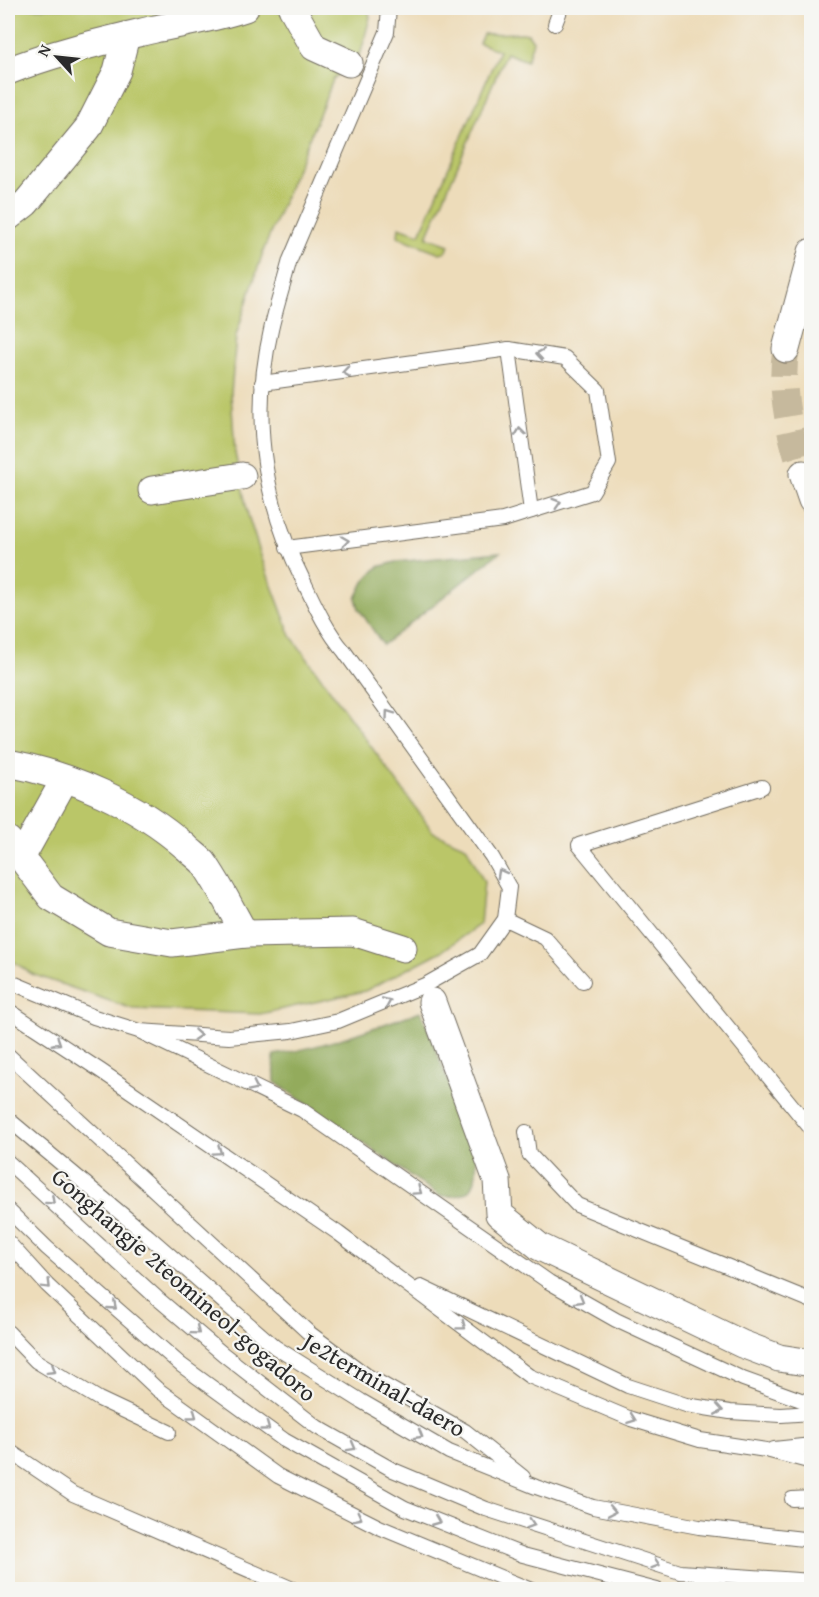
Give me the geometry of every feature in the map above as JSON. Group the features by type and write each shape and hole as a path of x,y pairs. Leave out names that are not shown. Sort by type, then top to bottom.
{"street":[{"path":"8,71 41,57 126,36 215,18 245,8"},
{"path":"292,8 314,47 349,63"},
{"path":"8,217 26,203 88,128 117,71 126,36"},
{"path":"786,349 812,252"},
{"path":"803,474 812,500"},
{"path":"152,490 242,476"},
{"path":"8,763 66,779 97,791 139,813 174,837 202,861 245,934"},
{"path":"66,779 14,849 51,897 109,932 172,943 245,934 353,932 403,948"},
{"path":"432,1002 497,1180 499,1214 540,1247 742,1344 780,1358 812,1363"}],"lane":[{"path":"139,1031 229,1037 291,1031 338,1021 425,985 480,954 504,919 509,887 492,857 344,651 330,635 287,548 274,511 263,455 262,383 270,331 290,260 387,32 389,8"},
{"path":"555,24 561,8"},
{"path":"262,383 509,350 565,358 598,390 609,463 592,492 503,520 287,548"},
{"path":"509,350 531,511"},
{"path":"762,787 579,845 812,1130"},
{"path":"504,919 545,938 583,981"},
{"path":"8,981 94,1017 139,1031 302,1110 558,1288 616,1320 743,1379 812,1404"},
{"path":"8,1011 338,1233 529,1376 631,1419 700,1440 766,1450 812,1462"},
{"path":"8,1055 308,1332 366,1375 465,1431 536,1487"},
{"name":"Je2terminal-daero","path":"8,1119 148,1236 275,1347 361,1401 449,1452 593,1507 688,1525 812,1539"},
{"path":"526,1132 529,1154 577,1205 812,1301"},
{"name":"Gonghangje 2teomineol-gogadoro","path":"8,1162 222,1354 317,1428 393,1470 486,1509 681,1572 812,1581"},
{"path":"8,1210 46,1248 181,1365 284,1440 416,1513 523,1555 657,1590"},
{"path":"8,1242 46,1285 157,1389 278,1476 379,1527 530,1589"},
{"path":"395,1275 627,1386 686,1405 730,1412 781,1415 812,1413"},
{"path":"8,1332 36,1360 99,1399 169,1432"},
{"path":"766,1450 812,1445"},
{"path":"8,1450 73,1494 296,1590"},
{"path":"792,1499 812,1498"},
{"path":"253,1570 274,1590"}],"green space":[{"path":"14,8 368,8 370,17 361,52 333,80 264,249 236,336 231,393 235,453 248,515 291,636 433,832 466,846 484,882 480,924 442,951 365,991 260,1014 133,1009 32,974 8,958 8,10"},
{"path":"483,34 528,34 533,41 527,61 506,53 427,237 449,245 447,251 440,253 401,238 398,236 399,227 420,234 499,51 479,43"},
{"path":"500,552 383,645 359,609 356,598 364,582 378,567 396,562"},
{"path":"421,1011 476,1153 475,1181 467,1192 461,1195 440,1196 275,1082 274,1055 330,1042"}],"tunnel":[{"path":"786,349 784,381 787,413 803,474"}]}
